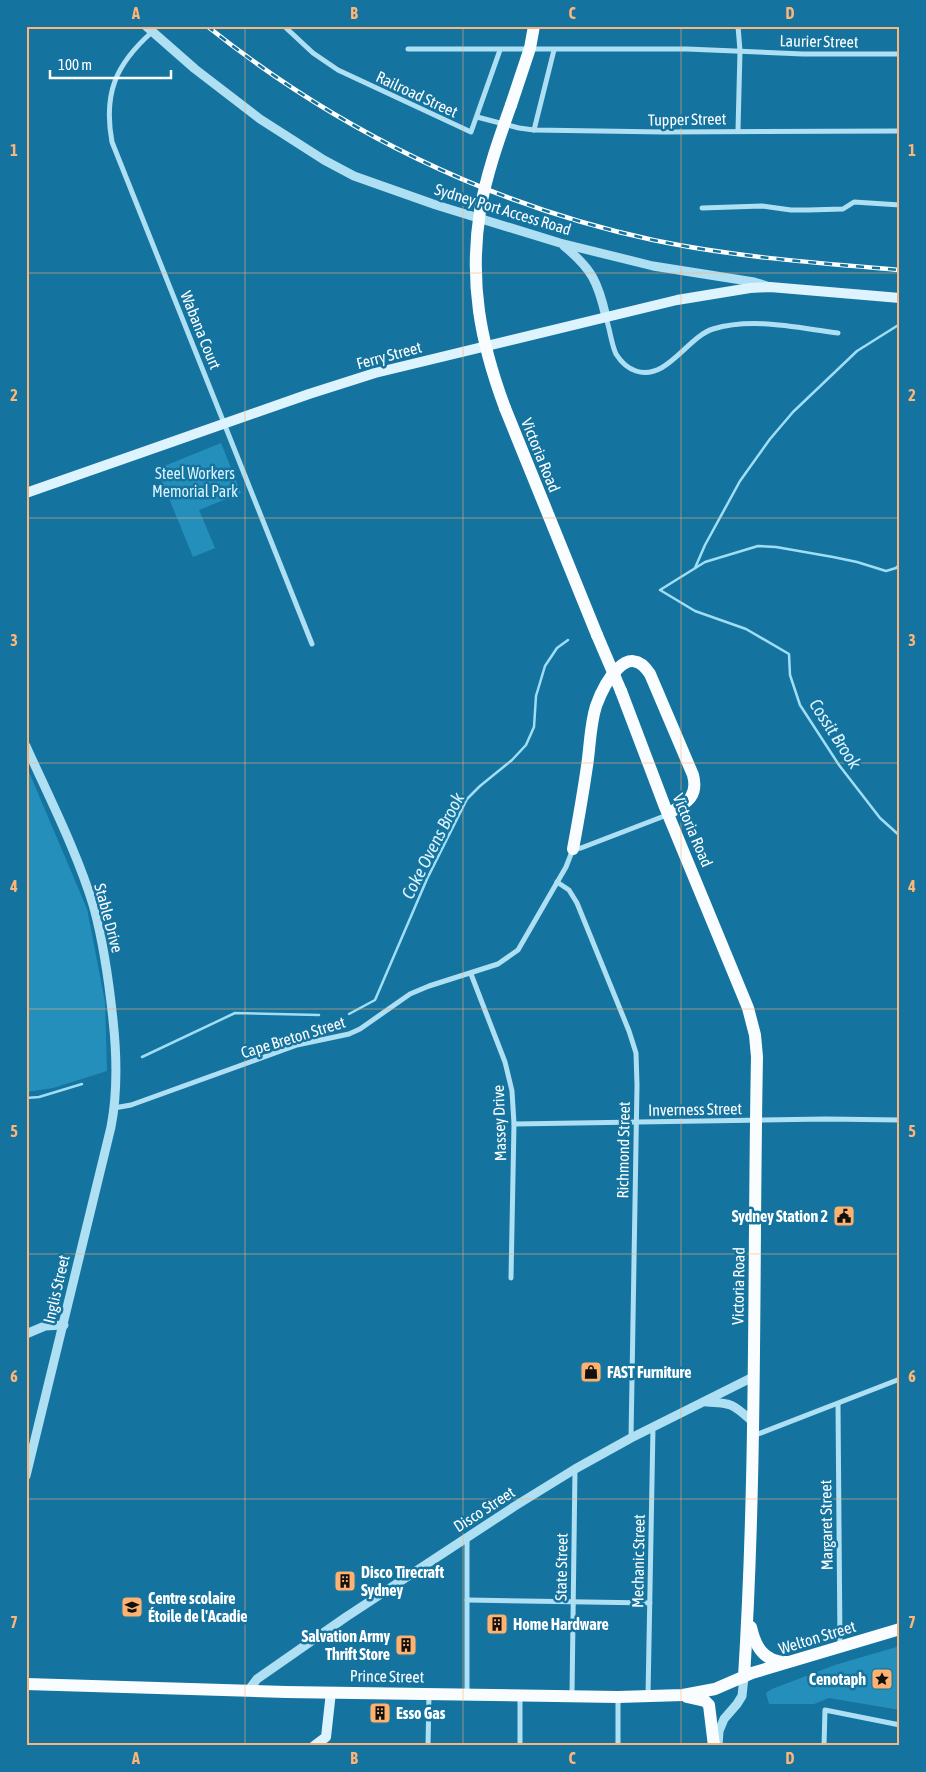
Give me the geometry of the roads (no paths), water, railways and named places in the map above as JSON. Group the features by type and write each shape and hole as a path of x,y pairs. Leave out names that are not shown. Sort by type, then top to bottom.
{"main road":[{"name":"Victoria Road","path":"534,26 530,48 494,158 483,200 477,235 478,311 482,335 488,360 505,408 750,1014 755,1035 757,1057 753,1437 748,1614 744,1676"},
{"name":"Ferry Street","path":"26,494 309,394 375,373 709,294 770,287"},
{"name":"Sydney Port Access Road","path":"770,287 900,298"},
{"path":"573,849 584,792 596,706 602,692 616,670 622,664 629,661 642,663 650,674 694,781 695,788 692,796 688,801 668,814"},
{"path":"748,1614 756,1642 762,1653 775,1661 790,1662"},
{"name":"Welton Street","path":"744,1676 900,1629"},
{"name":"Prince Street","path":"26,1684 248,1691 648,1696 682,1695 715,1689 744,1676"},
{"path":"26,1678 42,1685"},
{"path":"314,1746 326,1741 331,1692"},
{"path":"682,1695 708,1703 711,1712 714,1746"}],"street":[{"name":"Railroad Street","path":"284,26 313,54 338,70 360,82 470,132 500,50"},
{"path":"738,26 740,51 738,130"},
{"name":"Sydney Port Access Road","path":"149,29 195,69 260,119 324,160 354,176 393,191 560,243 653,266 754,282 770,287"},
{"name":"Wabana Court","path":"149,29 123,63 113,86 108,107 108,122 112,142 226,424 312,644"},
{"name":"Laurier Street","path":"408,49 500,50 530,48 554,50 900,54"},
{"path":"534,130 554,50"},
{"name":"Tupper Street","path":"477,117 534,130 664,132 738,130 900,131"},
{"path":"702,208 762,206 799,210 843,209 854,202 900,205"},
{"path":"560,243 582,260 588,269 601,296 616,353 626,366 641,373 658,369 670,362 697,338 711,330 725,326 745,324 774,325 838,334"},
{"name":"Stable Drive","path":"26,746 80,868 102,940 115,1043 117,1083 114,1108"},
{"path":"573,849 581,848 668,814"},
{"name":"Cape Breton Street","path":"114,1108 131,1105 297,1045 349,1034 360,1029 410,994 498,964 518,950 566,867 573,849"},
{"name":"Richmond Street","path":"557,882 569,890 577,903 636,1052 631,1438"},
{"name":"Massey Drive","path":"471,974 509,1076 512,1091 514,1124 511,1278"},
{"name":"Inglis Street","path":"26,1476 64,1325 114,1108"},
{"name":"Inverness Street","path":"514,1124 900,1120"},
{"path":"26,1334 45,1326 64,1325"},
{"name":"Disco Street","path":"248,1691 257,1679 348,1616 574,1469 631,1438 753,1377"},
{"path":"753,1437 900,1379"},
{"path":"703,1402 735,1406 753,1422"},
{"name":"Margaret Street","path":"838,1404 840,1646"},
{"name":"Mechanic Street","path":"648,1696 653,1427"},
{"name":"State Street","path":"572,1695 574,1469"},
{"path":"467,1538 467,1694"},
{"path":"467,1600 650,1603"},
{"path":"718,1746 719,1731 724,1719 742,1696 744,1676"},
{"path":"428,1746 429,1693"},
{"path":"520,1695 520,1746"},
{"path":"618,1696 618,1746"},
{"path":"824,1746 825,1710 900,1725"}],"waterway":[{"path":"695,568 705,545 740,481 770,439 793,412 857,351 900,324"},
{"name":"Cossit Brook","path":"900,564 896,568 886,571 833,557 776,547 758,546 705,562 660,590 695,611 746,629 789,654 790,675 800,705 839,765 880,818 900,836"},
{"name":"Coke Ovens Brook","path":"349,1014 375,1000 427,879 467,799 512,760 526,745 534,727 536,696 545,666 557,648 568,640"},
{"name":"Coke Ovens Brook","path":"142,1057 235,1013 319,1015"},
{"name":"Coke Ovens Brook","path":"26,1098 39,1097 82,1084"}],"railway":[{"path":"207,26 257,64 362,130 418,159 475,184 533,206 592,225 683,246 776,259 900,270"}],"place":[{"name":"Sydney Station 2","path":"844,1216"},
{"name":"FAST Furniture","path":"591,1372"},
{"name":"Disco Tirecraft Sydney","path":"345,1581"},
{"name":"Centre scolaire Étoile de l'Acadie","path":"132,1607"},
{"name":"Home Hardware","path":"497,1624"},
{"name":"Salvation Army Thrift Store","path":"406,1645"},
{"name":"Cenotaph","path":"882,1679"},
{"name":"Esso Gas","path":"380,1713"}],"park label":[{"name":"Steel Workers Memorial Park","path":"195,482"}]}
